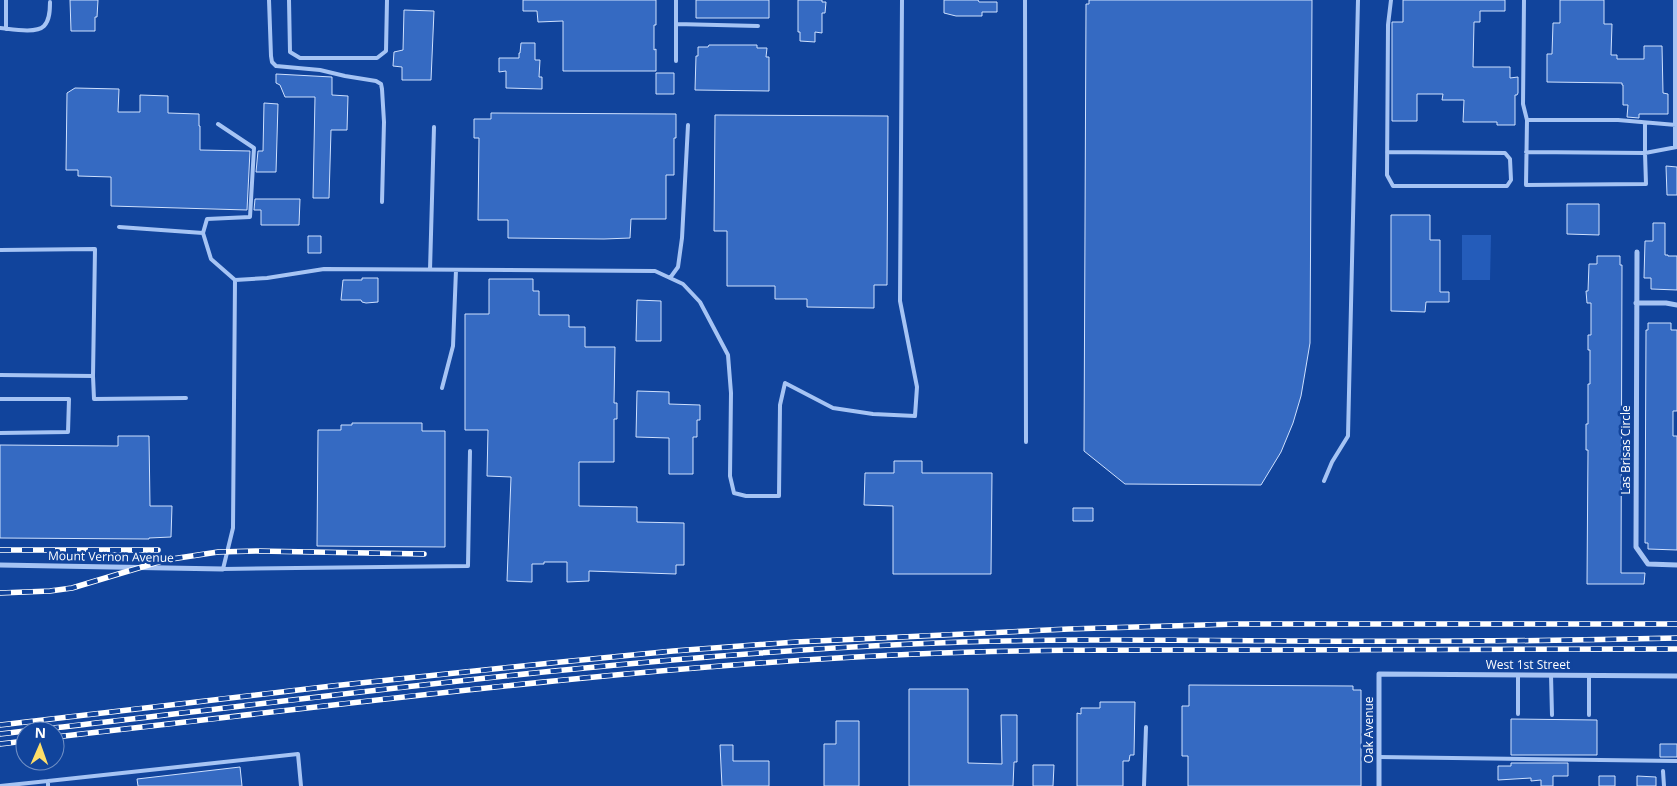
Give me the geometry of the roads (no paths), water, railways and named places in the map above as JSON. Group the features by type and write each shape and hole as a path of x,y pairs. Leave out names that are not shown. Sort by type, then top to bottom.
{"street":[{"name":"Las Brisas Circle","path":"1637,252 1636,547 1648,564 1677,565"},
{"path":"1636,303 1677,305"},
{"name":"Mount Vernon Avenue","path":"0,565 223,569"},
{"name":"West 1st Street","path":"1379,674 1677,676"},
{"name":"Oak Avenue","path":"1379,674 1379,786"}],"lane":[{"path":"6,0 6,28"},
{"path":"270,0 271,56 272,62 276,66 320,70 376,81 381,84 384,122 382,202"},
{"path":"289,0 290,52 300,58 377,58 386,51 387,0"},
{"path":"676,0 676,61"},
{"path":"218,124 254,148 250,217 207,219 203,233 211,259 235,280 268,278 324,269 456,270 655,272 683,284 700,302 728,355 731,393 730,476 734,493 746,496 779,496 780,405 785,383 833,408 873,414 915,416 917,387 900,301 902,0"},
{"path":"1025,0 1026,442"},
{"path":"1324,481 1332,462 1348,436 1358,0"},
{"path":"1387,152 1505,153 1510,158 1511,180 1507,186 1393,186 1387,175 1387,152 1388,25 1391,0"},
{"path":"1524,0 1523,104 1527,120 1526,185 1646,184 1645,123"},
{"path":"1526,152 1645,152 1676,147 1676,0"},
{"path":"0,28 35,30 44,26 49,16 50,2"},
{"path":"676,24 758,26"},
{"path":"1527,120 1618,120 1676,125"},
{"path":"670,278 678,267 682,238 688,125"},
{"path":"430,270 434,127"},
{"path":"119,227 203,233"},
{"path":"0,250 96,249 94,399 186,398"},
{"path":"442,388 453,346 456,270"},
{"path":"235,280 233,528 223,569 468,566 470,451"},
{"path":"0,375 93,376"},
{"path":"0,399 69,399 68,432 0,433"},
{"path":"1518,675 1518,714"},
{"path":"1551,675 1552,714"},
{"path":"1589,715 1590,675"},
{"path":"1144,786 1146,727"},
{"path":"0,786 298,754 301,786"},
{"path":"1379,757 1677,761"},
{"path":"1663,771 1664,786"},
{"path":"48,780 48,786"}],"railway":[{"path":"0,550 158,550"},
{"path":"0,593 72,588 165,560 218,552 424,554"},
{"path":"0,725 332,686 561,662 796,642 1069,629 1237,624 1677,624"},
{"path":"65,726 468,680 690,658 801,650 960,642 1055,640 1533,641 1677,638"},
{"path":"65,736 593,677 809,660 917,654 1136,650 1677,649"},
{"path":"0,734 15,732"},
{"path":"0,744 15,742"}]}
